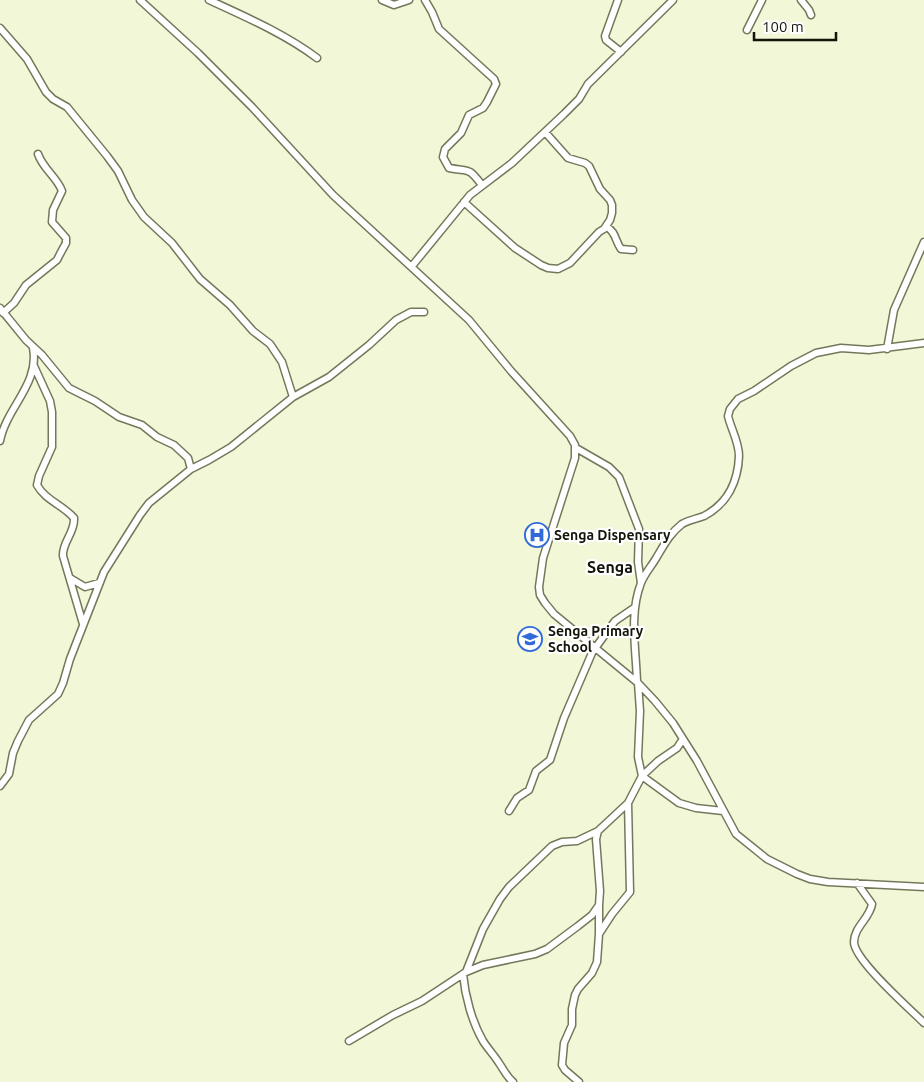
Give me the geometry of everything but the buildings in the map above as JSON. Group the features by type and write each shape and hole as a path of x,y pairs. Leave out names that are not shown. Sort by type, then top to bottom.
{"street":[{"path":"140,0 198,53 252,107 333,195 469,320 510,371 570,436 576,448 576,458 543,558 539,587 540,594 550,609 638,682 655,701 683,739 708,780 736,834 754,850 777,864 797,874 820,881 924,887"},
{"path":"209,0 275,32 317,58"},
{"path":"382,0 394,5 409,0"},
{"path":"425,0 439,29 494,79 496,84 483,108 469,115 461,133 445,149 443,157 449,168 465,169 471,172 482,185"},
{"path":"618,0 605,36 608,42 621,52"},
{"path":"412,266 464,202 482,185 512,163 545,132 576,102 588,84 673,0"},
{"path":"747,30 762,0"},
{"path":"801,0 811,15"},
{"path":"0,28 27,59 46,92 53,99 67,107 107,156 118,171 132,200 144,217 172,244 200,278 270,344 282,362 293,397"},
{"path":"464,202 510,243 541,265 548,268 558,268 570,263 610,220 612,205 600,189 589,166 568,158 545,132"},
{"path":"38,154 41,163 60,185 62,191 53,210 52,222 66,238 66,243 56,260 26,285 14,303 1,311 69,388 95,401 119,417 142,425 157,437 174,445 188,458 191,469"},
{"path":"604,228 607,227 613,231 621,249 633,250"},
{"path":"887,349 894,310 924,242"},
{"path":"0,786 8,774 13,753 29,720 58,694 99,583 116,552 149,503 191,469 231,447 293,397 329,377 369,345 396,320 411,312 424,312"},
{"path":"724,811 696,808 679,803 642,776 638,758 640,711 634,608 641,583 664,543 675,530 687,522 707,514 719,505 731,490 736,476 739,456 738,446 728,416 730,409 738,399 754,391 791,366 816,353 841,348 887,349 924,343"},
{"path":"0,441 5,424 18,404 29,381 34,366 33,346"},
{"path":"34,366 50,400 52,412 52,447 37,485 44,495 58,503 74,518 72,532 62,549 62,556 83,624"},
{"path":"576,448 609,467 620,477 639,529 638,562 641,583"},
{"path":"70,578 81,586 90,586"},
{"path":"74,596 99,583"},
{"path":"509,811 517,798 528,790 536,771 550,760 564,718 595,647 614,621 634,608"},
{"path":"512,1082 482,1040 466,996 464,973 483,929 500,898 509,887 552,846 562,842 578,841 598,830 628,803 642,776 658,761 677,748 683,739"},
{"path":"599,934 630,892 628,803"},
{"path":"579,1082 564,1070 562,1065 564,1043 572,1025 572,1009 575,995 592,973 597,962 600,891 596,839 598,830"},
{"path":"857,883 872,904 870,912 856,932 854,941 858,952 875,974 924,1023"},
{"path":"349,1041 393,1014 422,1001 464,973 483,965 535,954 547,949 592,914 598,905"}],"place":[{"name":"Senga Dispensary","path":"537,535"},
{"name":"Senga Primary School","path":"530,639"}],"district":[{"name":"Senga","path":"610,567"}]}
